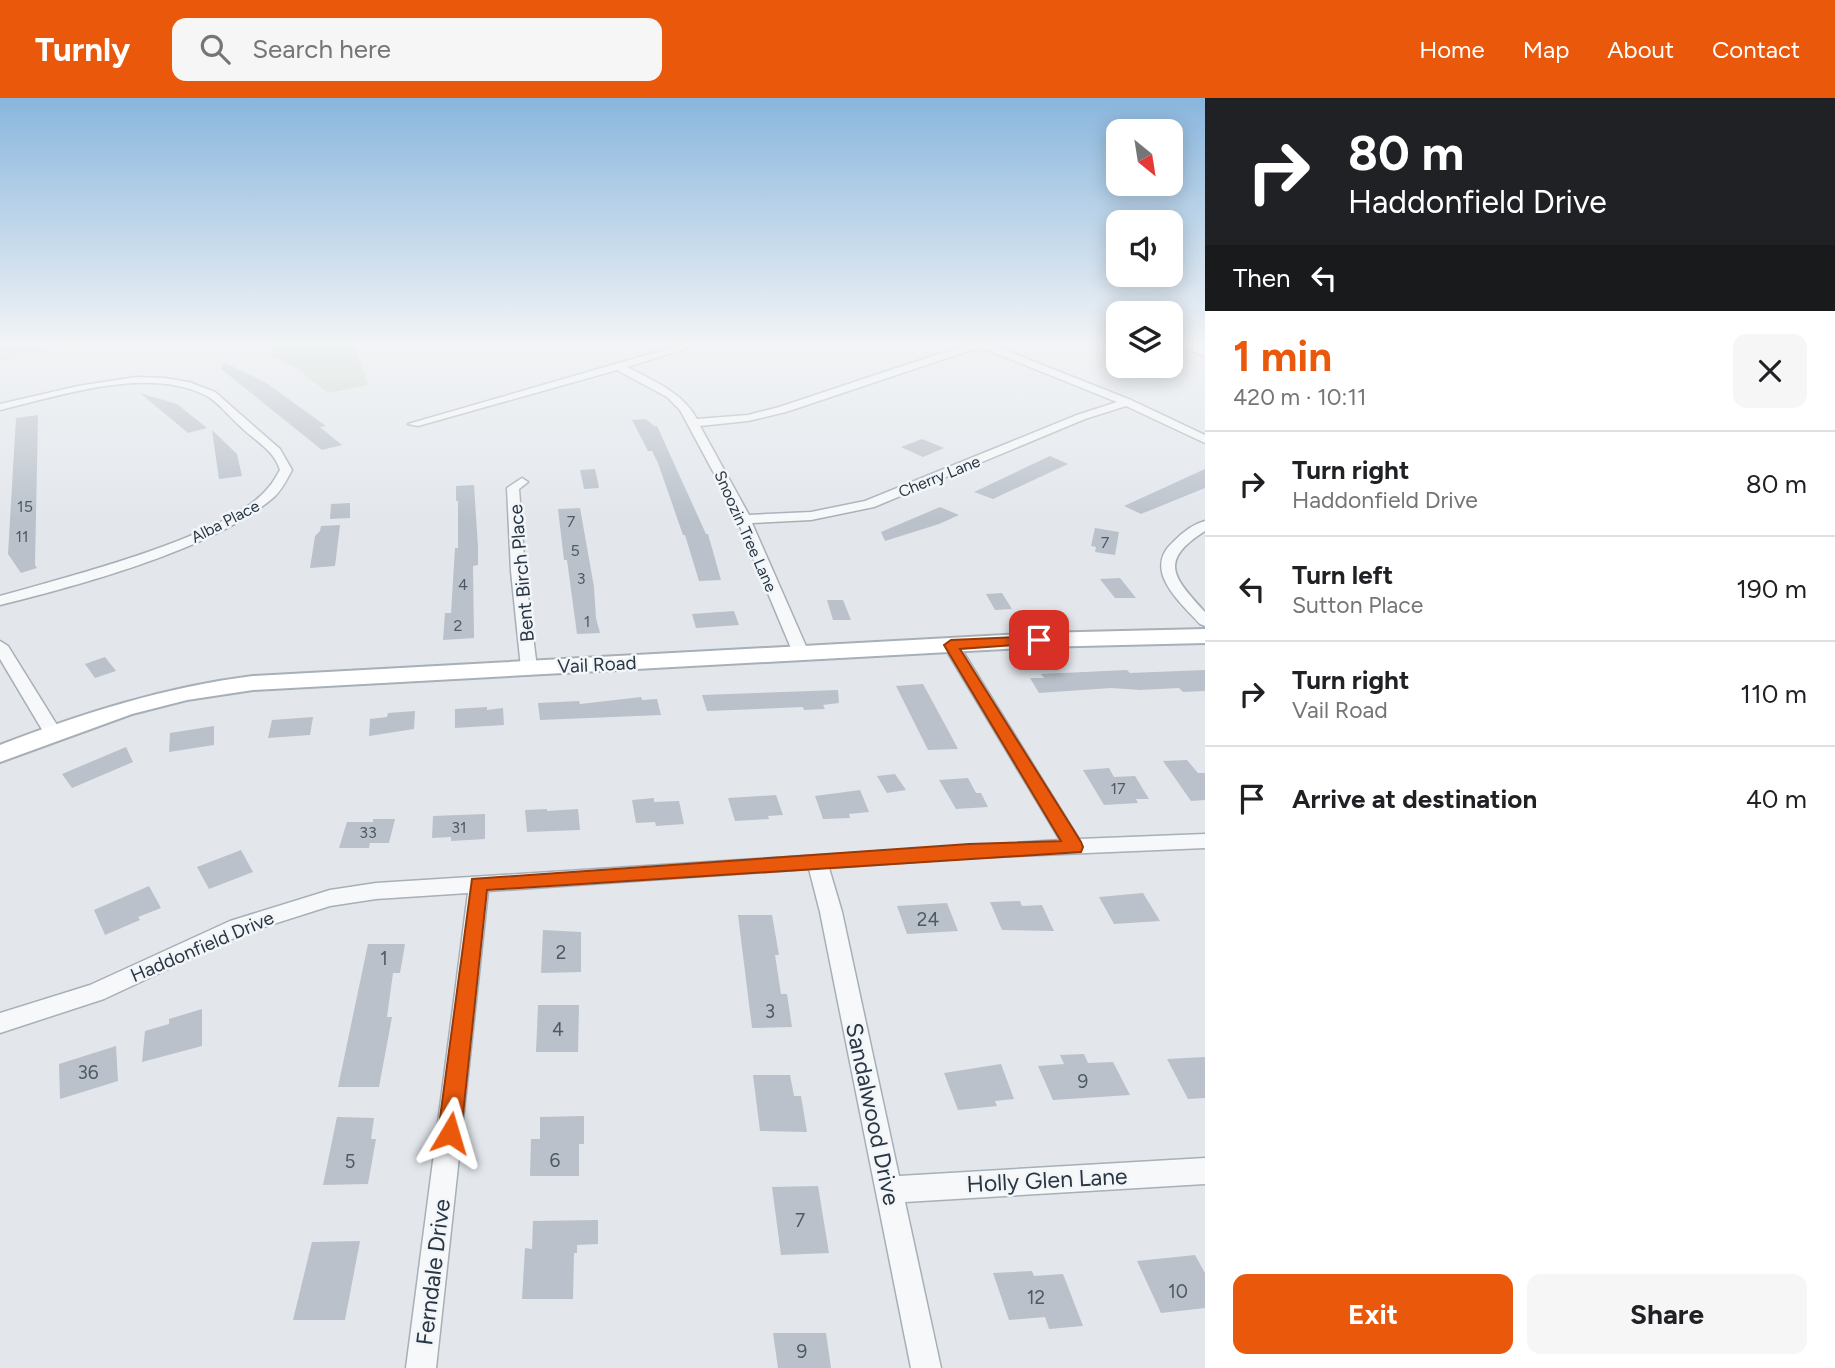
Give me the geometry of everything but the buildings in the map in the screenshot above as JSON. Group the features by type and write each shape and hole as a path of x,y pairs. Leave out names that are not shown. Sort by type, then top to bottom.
{"street":[{"name":"Alba Place","path":"0,407 23,402"},
{"name":"Alba Place","path":"0,601 204,534 260,504 279,486 286,470 280,455 221,402"},
{"path":"414,424 490,402"},
{"name":"Snoozin Tree Lane","path":"679,402 694,423 744,519 801,653"},
{"path":"694,423 748,418 805,402"},
{"name":"Cherry Lane","path":"744,519 811,516 861,506 1081,416 1126,402"},
{"path":"1128,402 1205,439"},
{"name":"Bent Birch Place","path":"522,482 513,488 518,571 529,668"},
{"path":"1205,525 1176,542 1167,559 1171,580 1205,621"},
{"name":"Vail Road","path":"0,754 139,702 215,687 951,645 1205,636"},
{"path":"951,645 1074,847"},
{"path":"0,646 53,733"},
{"name":"Haddonfield Drive","path":"0,1023 96,992 238,927 330,898 376,891 817,861 1205,841"},
{"name":"Sandalwood Drive","path":"817,861 831,912 926,1368"},
{"name":"Ferndale Drive","path":"421,1368 479,884"},
{"name":"Holly Glen Lane","path":"889,1190 1205,1171"}],"route":[{"path":"450,1133 479,884 969,851 1074,847 951,645 1039,640"}]}
